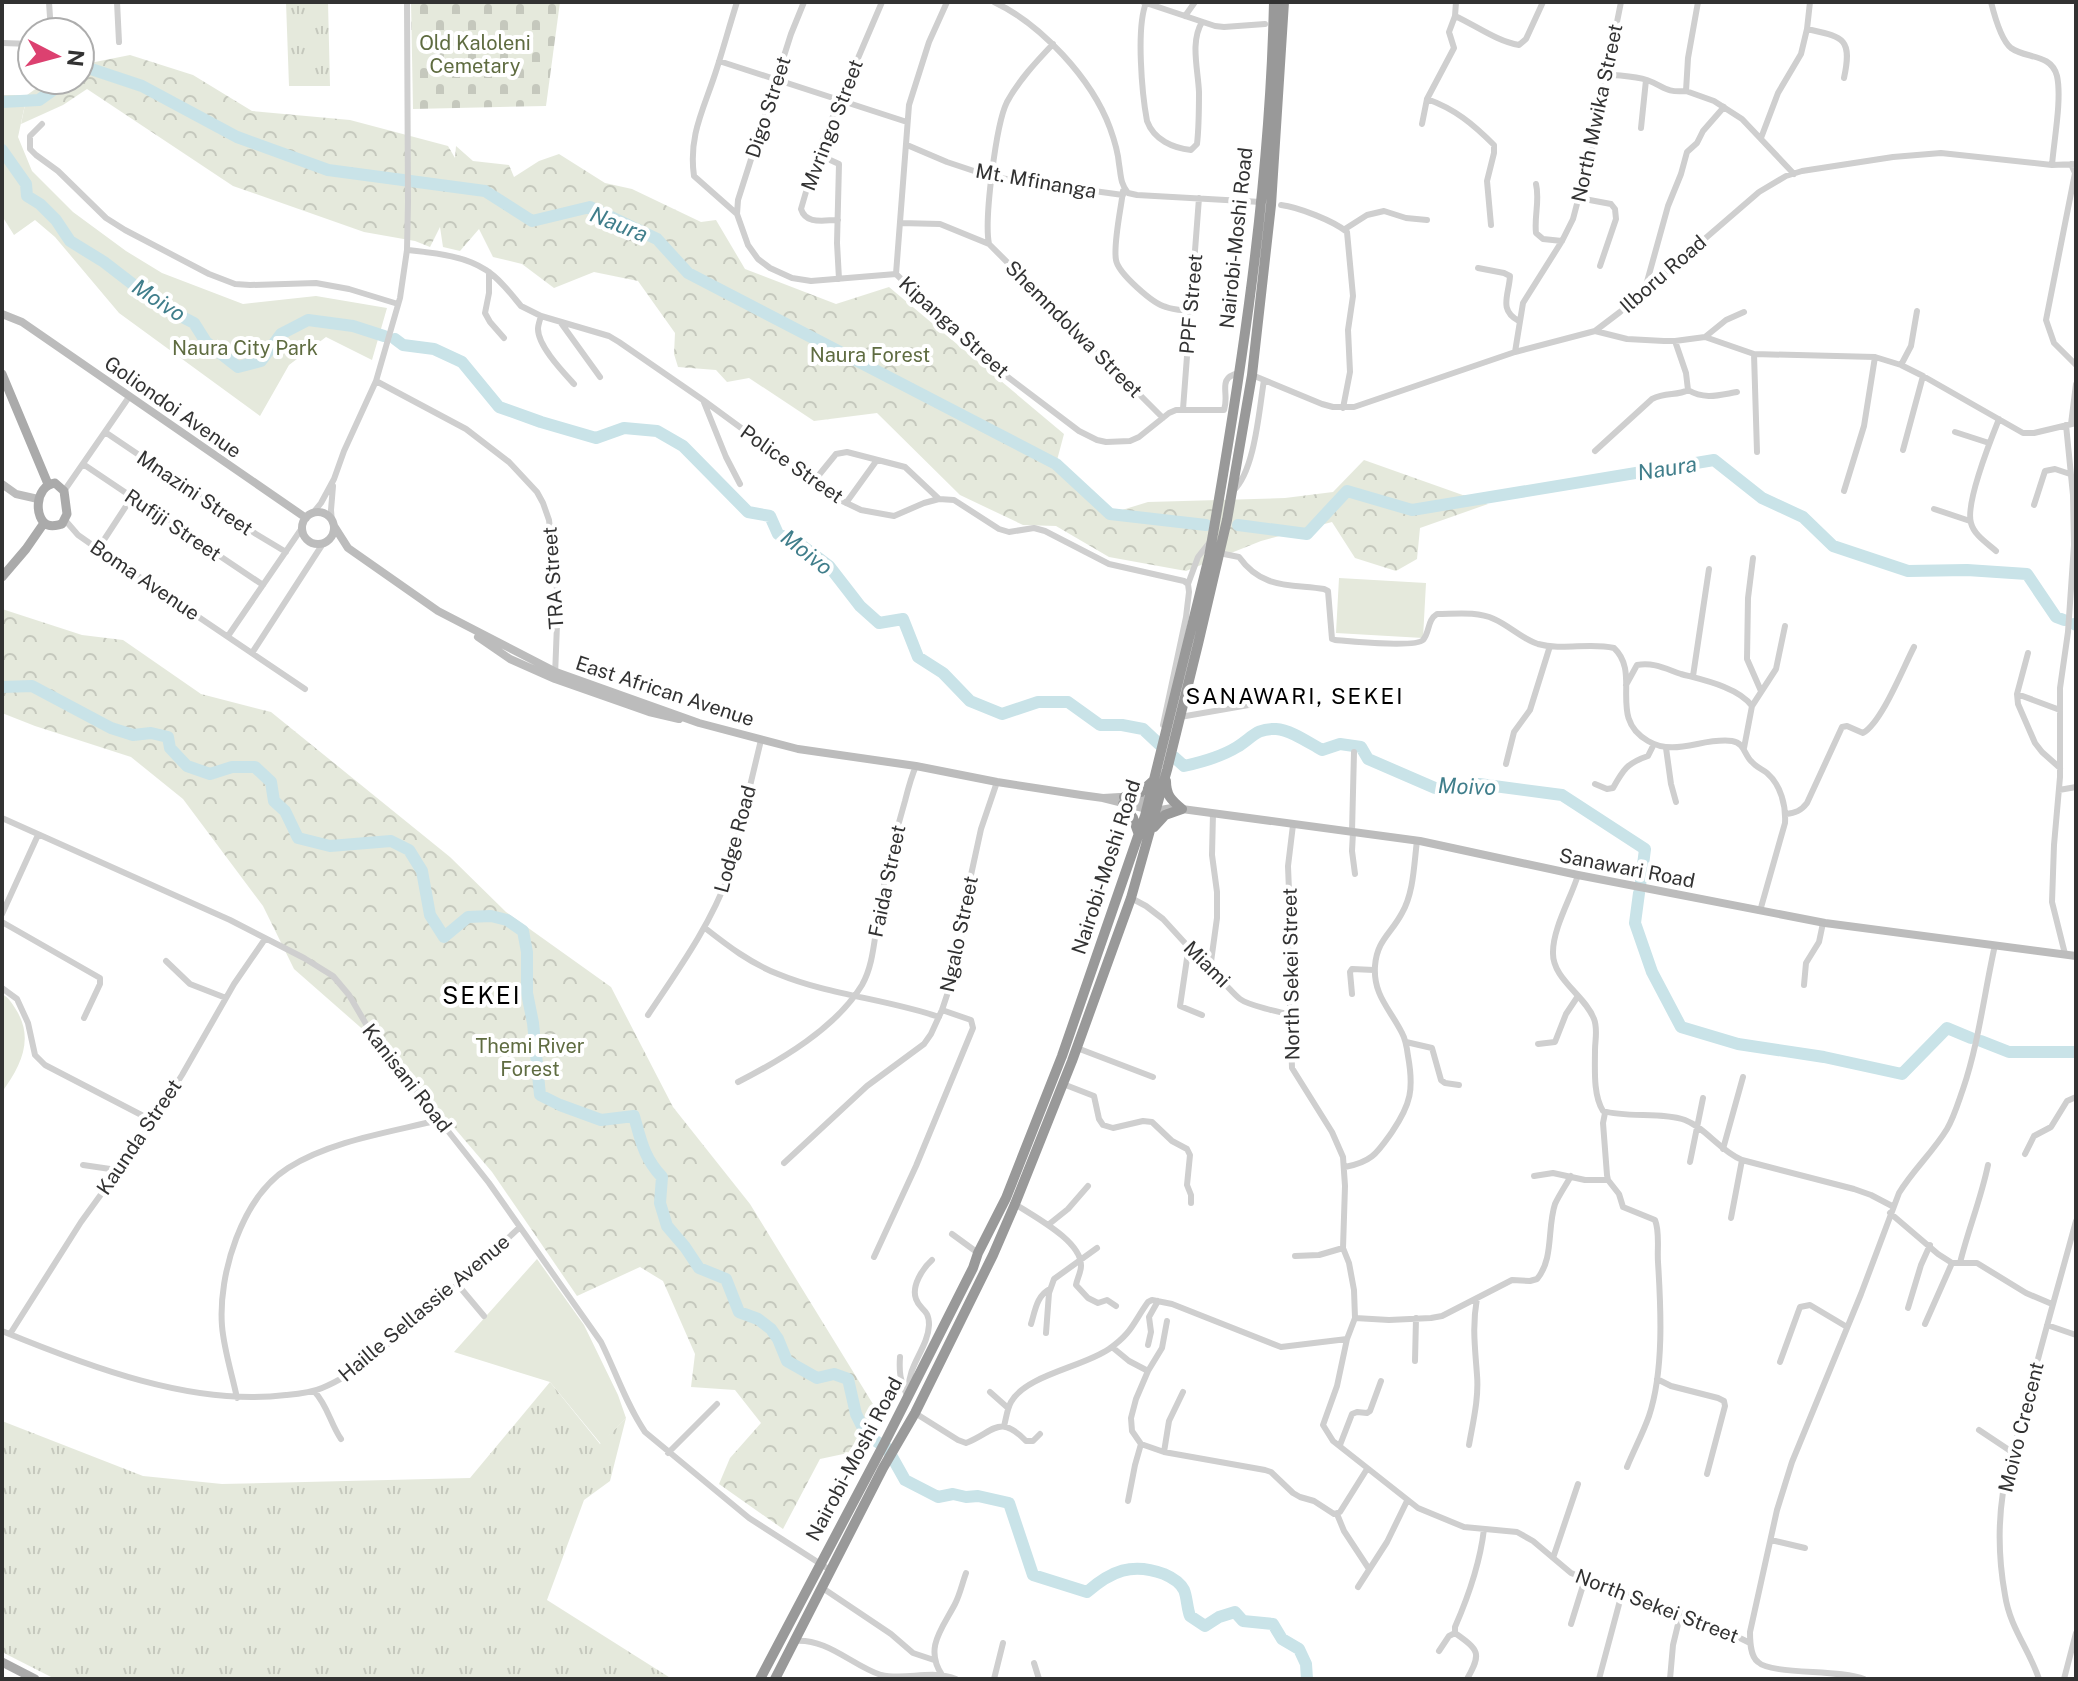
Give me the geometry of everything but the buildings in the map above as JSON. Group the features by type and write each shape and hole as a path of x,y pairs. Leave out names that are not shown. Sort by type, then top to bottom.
{"highway":[{"name":"Nairobi-Moshi Road","path":"1152,806 1153,781 1213,536 1239,373 1261,202 1274,2"},
{"name":"Nairobi-Moshi Road","path":"760,1679 820,1563 889,1447 909,1395 1006,1198 1062,1056 1167,770 1219,553 1252,375 1271,205 1284,2"},
{"path":"1153,781 1124,801 1144,833 1177,808 1166,791 1167,770"},
{"name":"Nairobi-Moshi Road","path":"889,1447 915,1413 984,1275 1015,1204 1077,1048 1131,898 1144,833"},
{"name":"Nairobi-Moshi Road","path":"775,1679 879,1465"}],"main road":[{"path":"2,374 48,484"},
{"path":"55,483 64,491 67,507 65,520 56,526 44,523 39,509 38,499 48,484 55,483"},
{"path":"2,577 44,523"},
{"path":"2,1662 35,1679"}],"street":[{"path":"117,2 119,42"},
{"path":"228,636 321,503 334,479 376,381 398,304 407,250 407,2"},
{"name":"Kipanga Street","path":"737,2 696,128 691,155 694,176 737,214 748,245 758,259 770,268 792,278 811,281 896,274 984,359 1079,431 1106,442 1130,441 1169,413 1183,409 1224,410 1226,379 1239,373"},
{"name":"Digo Street","path":"737,214 738,200 804,2"},
{"name":"Mvringo Street","path":"838,220 815,221 805,218 801,209 817,154 882,2"},
{"path":"896,274 909,105 929,42 947,2"},
{"path":"994,2 1034,27 1053,44 1076,71 1103,112 1116,150 1123,191 1117,264 1162,307 1191,311"},
{"path":"1185,16 1195,2"},
{"path":"1422,124 1433,83 1453,52 1449,32 1456,2"},
{"path":"1455,16 1503,41 1519,45 1526,39 1543,2"},
{"name":"North Mwika Street","path":"1515,352 1523,303 1573,219 1590,157 1621,2"},
{"path":"1686,91 1688,58 1698,2"},
{"path":"1761,138 1778,93 1801,54 1810,2"},
{"path":"1991,2 2008,45 2046,60 2057,75 2052,165"},
{"path":"1202,22 1196,44 1198,138 1196,147 1188,150 1164,141 1149,128 1147,121 1140,33 1141,17 1147,3 1224,27 1265,24"},
{"path":"1807,29 1836,35 1843,41 1848,56 1844,78"},
{"path":"900,223 940,224 989,241 992,177 1000,121 1018,85 1053,44"},
{"path":"719,61 907,122"},
{"path":"1607,74 1646,80 1665,90 1686,91 1724,107 1742,119 1794,174"},
{"path":"1641,128 1646,80"},
{"path":"1427,99 1447,106 1468,120 1494,145 1487,181 1491,225"},
{"path":"1645,289 1687,152 1724,107"},
{"path":"42,124 30,136 30,149 58,171 106,218 209,274 235,284 316,283 398,304"},
{"name":"Mt. Mfinanga","path":"907,145 992,177 1137,195 1261,202"},
{"name":"Ilboru Road","path":"1343,408 1370,402 1515,352 1595,331 1759,192 1786,176 1893,157 1941,153 2052,165 2074,164"},
{"path":"817,154 839,164 839,279"},
{"path":"2074,164 2075,173 2046,320 2054,343 2076,365"},
{"path":"1536,184 1536,233 1543,239 1562,241"},
{"name":"PPF Street","path":"1183,409 1199,198"},
{"path":"1579,198 1611,204 1615,209 1616,219 1600,266"},
{"path":"1252,375 1322,404 1343,408 1350,372 1348,330 1353,296 1348,238 1345,229 1281,205"},
{"path":"1345,229 1367,215 1384,211 1427,220"},
{"name":"Shemndolwa Street","path":"989,241 1163,418"},
{"name":"Police Street","path":"407,250 442,254 470,263 489,272 521,306 541,316 614,339 846,503 861,510 894,516 911,507 939,499"},
{"path":"1478,268 1510,276 1506,308 1509,315 1519,321"},
{"path":"489,272 485,313 504,338"},
{"path":"1901,365 1911,346 1917,311"},
{"path":"1705,337 1726,320 1744,312"},
{"name":"Goliondoi Avenue","path":"2,314 22,322 309,516"},
{"path":"541,316 539,337 574,384"},
{"path":"2,320 22,322"},
{"path":"561,323 600,377"},
{"path":"1595,331 1627,339 1675,341 1705,337 1754,354 1875,357 1923,376 2028,434 2071,424"},
{"path":"1675,341 1686,373 1688,390"},
{"path":"1754,354 1757,452"},
{"path":"1844,491 1859,449 1875,357"},
{"path":"1903,450 1923,376"},
{"path":"1231,492 1239,486 1250,460 1264,380"},
{"name":"TRA Street","path":"376,381 466,429 509,462 537,492 549,520 558,598 556,676"},
{"path":"2073,957 2052,902 2060,768 2060,688 2068,632 2074,545 2074,485 2070,474 2076,384"},
{"path":"1688,390 1701,396 1737,392"},
{"path":"1595,451 1652,399 1661,394 1688,390"},
{"path":"64,491 129,397"},
{"path":"703,400 740,484"},
{"path":"1996,551 1976,532 1970,521 1972,500 1999,419"},
{"name":"Mnazini Street","path":"105,432 286,552"},
{"path":"1955,432 1989,443"},
{"path":"814,481 839,452 905,467 939,499 954,500 999,529 1009,532 1034,528 1045,531 1109,564 1188,584"},
{"path":"846,503 877,460"},
{"name":"Rufiji Street","path":"83,464 263,585"},
{"path":"2034,505 2045,471 2055,469 2070,474"},
{"path":"305,689 252,653 332,535 334,479"},
{"path":"2,484 16,494 38,499"},
{"path":"98,549 132,497"},
{"path":"1934,509 1970,521"},
{"path":"309,516 326,514 348,548"},
{"name":"Boma Avenue","path":"65,520 78,535 252,653"},
{"path":"302,528 314,543 326,542 348,548"},
{"path":"1165,737 1161,732 1186,617 1188,584 1198,557 1213,536"},
{"name":"East African Avenue","path":"348,548 510,659 649,712 798,749 1124,801"},
{"path":"1219,553 1239,557 1260,579 1328,591 1331,634 1335,640 1419,642 1424,639 1430,620 1437,614 1476,614 1490,617 1526,639 1550,646 1614,648 1624,660 1627,716 1636,733 1666,748 1737,742 1752,762 1774,779 1780,789 1785,823 1760,911"},
{"path":"1753,558 1748,598 1747,659 1761,691"},
{"path":"1693,676 1709,569"},
{"path":"1744,748 1752,706 1776,669 1785,626"},
{"path":"1506,764 1514,732 1530,710 1550,646"},
{"path":"1786,814 1801,810 1807,803 1840,729 1845,726 1866,733 1878,718 1914,647"},
{"path":"2028,653 2020,677 2018,704 2035,743 2060,768"},
{"path":"1626,685 1637,665 1666,667 1730,691 1752,706"},
{"path":"2017,694 2060,710"},
{"path":"1180,717 1278,700"},
{"name":"Lodge Road","path":"648,1015 705,928 721,896 761,740"},
{"path":"1595,784 1613,788 1627,765 1648,756 1654,744"},
{"path":"1666,748 1676,802"},
{"path":"1354,752 1352,851 1355,874"},
{"name":"Faida Street","path":"738,1082 796,1050 840,1012 861,986 869,967 900,817 916,766"},
{"name":"Ngalo Street","path":"784,1163 867,1086 924,1044 941,1014 957,965 981,829 997,782"},
{"path":"2059,790 2076,787"},
{"name":"Sanawari Road","path":"1124,801 1417,841 1823,923 2073,957"},
{"path":"1210,969 1217,918 1212,855 1213,813"},
{"name":"Kanisani Road","path":"2,818 189,901 304,958 340,982 373,1036 489,1183 601,1342 633,1415 645,1432 763,1529 830,1570"},
{"name":"North Sekei Street","path":"1293,825 1288,866 1292,1068 1340,1147 1345,1167 1343,1248 1352,1278 1355,1318 1323,1425 1329,1437 1407,1501 1464,1527 1517,1532 1533,1541 1564,1569 1622,1593 1701,1619 1750,1643 1757,1662 1775,1668"},
{"path":"2,914 38,835"},
{"path":"1345,1167 1374,1156 1395,1127 1412,1088 1406,1042 1377,993 1374,970 1381,942 1406,904 1417,841"},
{"path":"1578,875 1557,931 1553,952 1559,973 1595,1020 1597,1092 1599,1105 1605,1113 1603,1123 1608,1180 1619,1194 1623,1207 1648,1216 1657,1223 1661,1309 1657,1379 1649,1417 1627,1467"},
{"name":"Miami","path":"1131,898 1163,919 1216,977 1242,1000 1275,1012 1291,1014"},
{"path":"2,922 100,978 84,1018"},
{"path":"1804,985 1806,963 1819,942 1823,923"},
{"path":"705,928 742,956 777,974 809,985 971,1020 973,1028 916,1166 874,1257"},
{"name":"Kaunda Street","path":"6,1332 153,1121 265,939"},
{"path":"1189,945 1180,1006 1202,1015"},
{"path":"1750,1643 1781,1496 1792,1462 1861,1294 1891,1210 1908,1178 1940,1140 1954,1113 1973,1060 1995,945"},
{"path":"166,961 190,984 226,998"},
{"path":"1352,994 1352,969 1374,970"},
{"path":"2,988 17,999 28,1023 35,1055 45,1065 153,1121"},
{"path":"1538,1044 1555,1042 1566,1014 1578,996"},
{"path":"1406,1042 1432,1048 1441,1080 1459,1085"},
{"path":"1077,1048 1153,1077"},
{"path":"1723,1149 1743,1077"},
{"path":"1063,1084 1094,1096 1103,1125 1113,1128 1152,1122 1172,1141 1187,1149 1190,1155 1187,1185 1191,1203"},
{"path":"2025,1154 2034,1136 2051,1127 2067,1101 2076,1097"},
{"path":"1690,1162 1703,1098"},
{"path":"1605,1113 1679,1118 1742,1160 1871,1195 1938,1254 1956,1263 1977,1263 2026,1293 2052,1304"},
{"path":"237,1398 222,1325 224,1286 233,1247 245,1217 257,1198 280,1174 303,1159 341,1145 439,1120"},
{"path":"1731,1218 1742,1160"},
{"path":"83,1165 117,1170"},
{"path":"1925,1324 1956,1263 1983,1189 1988,1165"},
{"path":"1534,1176 1553,1173 1585,1180 1608,1180"},
{"path":"1355,1318 1389,1320 1442,1316 1512,1280 1537,1279 1548,1251 1556,1203 1571,1176"},
{"path":"1048,1225 1068,1209 1088,1186"},
{"path":"1015,1204 1069,1241 1080,1260 1076,1282 1078,1288 1095,1302 1107,1300 1116,1306"},
{"name":"Moivo Crecent","path":"2039,1679 2010,1619 2002,1564 2001,1507 2012,1452 2076,1221"},
{"name":"Haille Sellassie Avenue","path":"6,1332 78,1361 183,1390 237,1398 314,1391 355,1369 443,1294 458,1285 520,1227"},
{"path":"952,1234 978,1253"},
{"path":"1908,1308 1930,1245"},
{"path":"1046,1333 1050,1289 1058,1276 1097,1248"},
{"path":"1295,1256 1319,1255 1343,1248"},
{"path":"909,1395 909,1377 929,1328 928,1313 916,1300 915,1293 920,1275 932,1260"},
{"path":"458,1285 484,1316"},
{"path":"1031,1324 1039,1299 1050,1289"},
{"path":"1469,1445 1477,1377 1473,1320 1477,1298"},
{"path":"1148,1345 1151,1332 1149,1317 1158,1301"},
{"path":"1004,1426 1014,1397 1056,1370 1089,1360 1112,1347 1135,1325 1148,1302 1170,1303 1281,1347 1347,1339"},
{"path":"1780,1362 1800,1307 1810,1305 1847,1327"},
{"path":"1415,1361 1416,1318"},
{"path":"1167,1321 1162,1348 1148,1371 1131,1418 1132,1431 1141,1444 1164,1452 1271,1472 1293,1493 1337,1514 1344,1531 1369,1569"},
{"path":"2047,1325 2076,1335"},
{"path":"1112,1347 1148,1371"},
{"path":"900,1357 902,1386 909,1395"},
{"path":"1657,1379 1724,1401 1707,1474"},
{"path":"1340,1445 1354,1412 1370,1411 1381,1381"},
{"path":"314,1391 327,1408 341,1439"},
{"path":"990,1392 1008,1408"},
{"path":"1164,1452 1169,1421 1183,1392"},
{"path":"668,1453 717,1404"},
{"path":"915,1413 966,1443 993,1428 1004,1426 1016,1430 1026,1441 1033,1441 1040,1434"},
{"path":"1979,1430 2012,1452"},
{"path":"1128,1501 1141,1444"},
{"path":"1337,1514 1367,1469"},
{"path":"1553,1558 1578,1484"},
{"path":"1358,1587 1387,1542 1407,1501"},
{"path":"1455,1633 1479,1562 1484,1529"},
{"path":"1771,1540 1805,1548"},
{"path":"942,1675 935,1665 935,1646 966,1573"},
{"path":"1571,1624 1585,1579"},
{"path":"821,1587 891,1634 913,1653 934,1660"},
{"path":"1599,1679 1622,1593"},
{"path":"1670,1679 1673,1645 1681,1612"},
{"path":"1439,1651 1449,1636 1455,1633"},
{"path":"1455,1633 1477,1653 1477,1660 1467,1679"},
{"path":"2064,1679 2076,1633"},
{"path":"794,1641 818,1643 886,1676 942,1675 956,1679"},
{"path":"994,1679 1003,1643"},
{"path":"1034,1663 1039,1679"},
{"path":"1773,1676 1775,1668 1845,1673 1864,1679"}],"green space":[{"path":"286,2 328,2 330,86 289,86"},
{"name":"Old Kaloleni Cemetary","path":"411,2 560,2 546,106 413,109"},
{"name":"Naura Forest","path":"130,55 193,75 252,111 350,120 448,146 455,158 456,146 473,161 509,165 514,177 539,161 559,154 605,183 632,189 701,222 716,220 745,269 836,304 889,287 1064,434 1056,464 1109,514 1148,502 1285,498 1333,492 1364,460 1488,504 1420,528 1417,559 1396,571 1355,558 1332,522 1261,541 1186,571 1109,557 1056,526 1023,525 960,495 877,413 814,421 749,378 727,382 716,370 678,367 674,354 675,333 638,281 594,272 554,288 522,264 493,257 479,229 460,251 443,247 440,227 430,247 415,241 364,232 233,186 96,95 96,62"},
{"name":"Naura City Park","path":"2,95 27,96 18,137 32,171 73,212 162,273 243,304 316,296 387,308 372,360 326,337 289,365 260,416 119,313 55,237 35,220 14,235 2,216"},
{"name":"Naura Forest","path":"27,96 76,96 63,105 21,124"},
{"path":"1339,578 1426,583 1423,638 1336,633"},
{"name":"Themi River Forest","path":"2,609 82,635 123,640 201,694 271,712 450,857 506,912 611,987 673,1107 750,1204 876,1409 848,1453 820,1459 783,1529 719,1484 730,1458 761,1423 735,1390 691,1387 695,1354 663,1281 640,1267 577,1296 492,1172 392,1055 294,969 263,906 183,799 131,757 2,713"},
{"path":"2,994 21,1019 25,1041 20,1062 2,1092"},
{"path":"537,1259 584,1325 626,1418 601,1444 550,1382 454,1352"},
{"path":"550,1382 600,1444 626,1418 610,1481 584,1500 547,1600 672,1679 55,1679 2,1652 2,1421 143,1476 222,1484 470,1478"}],"waterway":[{"name":"Naura","path":"96,71 142,86 237,137 328,170 485,191 532,221 590,207 657,239 688,273 1056,464 1110,514 1206,525"},
{"name":"Naura","path":"2,102 39,100 45,96"},
{"name":"Moivo","path":"2,150 26,184 27,196 56,220 70,241 104,262 161,306 194,323 206,342 238,367 261,361 281,334 308,320 353,326 384,336"},
{"name":"Moivo","path":"395,339 403,345 434,349 462,362 499,407 596,438 624,428 657,431 683,446 748,512 770,516 778,534 800,544 829,566 860,606 879,623 903,619 918,657 943,673 970,701 1002,714 1038,702 1068,702 1100,725 1143,729 1159,744"},
{"name":"Naura","path":"1238,525 1307,534 1347,491 1412,510 1714,460 1762,498 1803,517 1833,546 1908,571 1967,570 2027,574 2056,617 2064,620"},
{"path":"2,687 32,686 111,728 133,735 151,733 168,737 170,748 187,766 210,774 232,767 255,767 271,782 274,801 285,811 298,838 330,846 391,841 409,850 422,871 430,915 444,937 468,917 491,916 507,920 523,931 527,952 527,993 540,1095 601,1120 634,1116 647,1156 662,1177 660,1203 667,1226 699,1268 726,1279 739,1312 758,1319 771,1329 787,1361 817,1378 834,1374 848,1379 856,1414 863,1428 871,1438 887,1448 905,1480 938,1497 953,1494 978,1496 1009,1503 1033,1575 1087,1592 1113,1574 1132,1569 1152,1570 1180,1585 1190,1616 1205,1626 1235,1612 1243,1621 1273,1624 1282,1639 1299,1649 1306,1664 1307,1679"},
{"name":"Moivo","path":"1174,757 1184,766 1198,763 1231,751 1259,732 1276,729 1294,734 1322,750 1340,744 1361,747 1368,759 1435,788 1479,784 1562,795 1645,849 1641,881"},
{"name":"Moivo","path":"1639,893 1635,923 1652,972 1681,1027 1738,1044 1824,1057 1902,1074 1947,1028 1971,1038"},
{"name":"Moivo","path":"1981,1041 2009,1052 2076,1052"}],"district":[{"name":"SANAWARI, SEKEI","path":"1295,696"},
{"name":"SEKEI","path":"482,996"}]}
